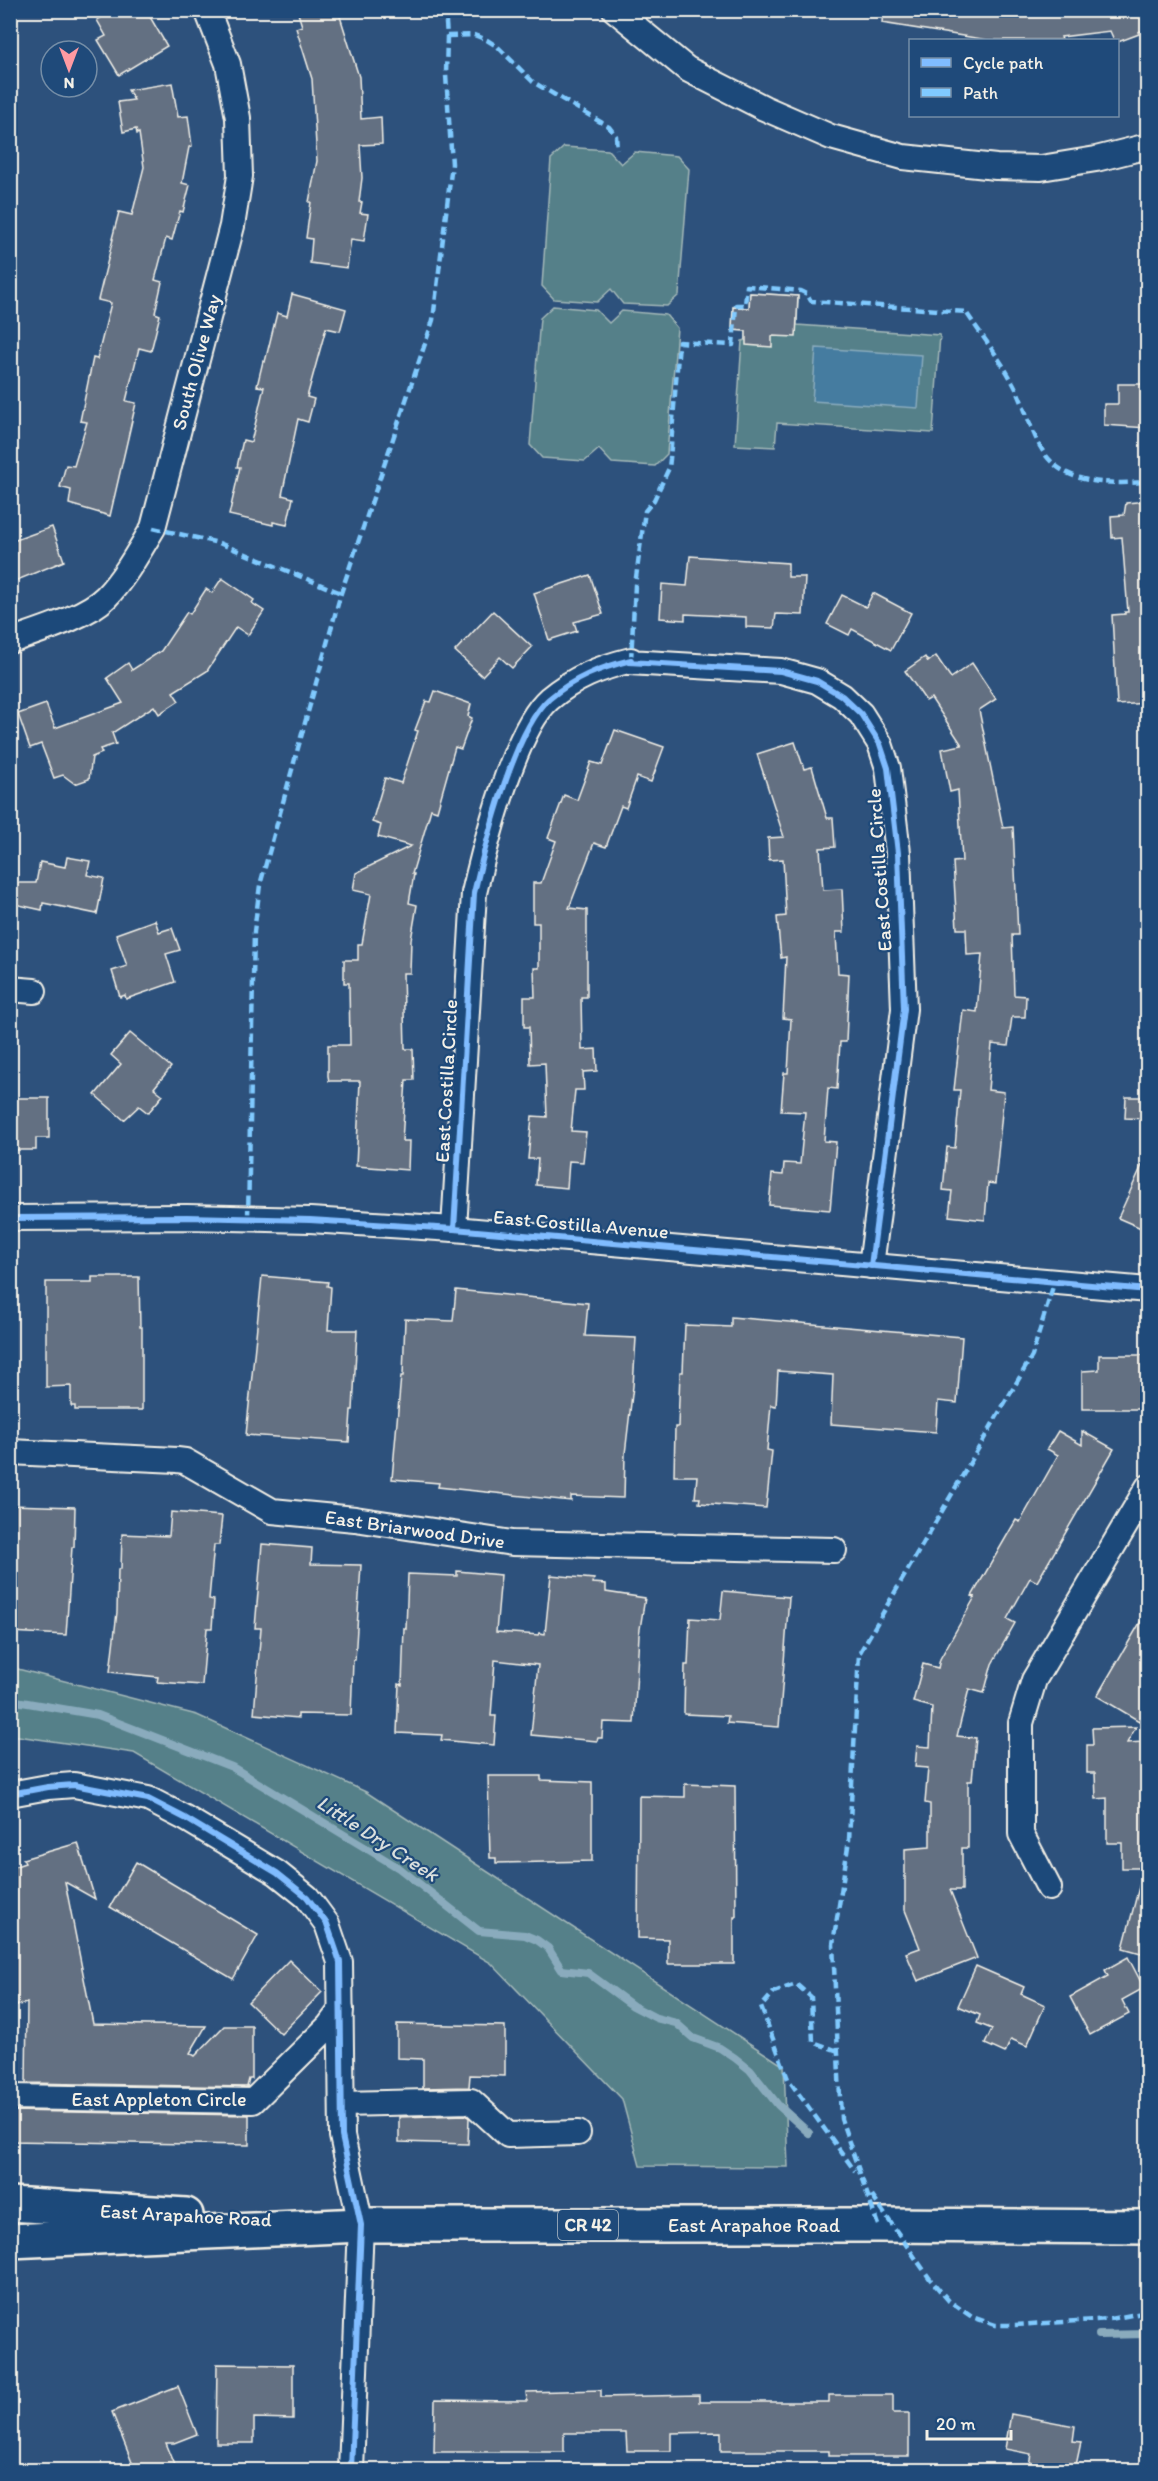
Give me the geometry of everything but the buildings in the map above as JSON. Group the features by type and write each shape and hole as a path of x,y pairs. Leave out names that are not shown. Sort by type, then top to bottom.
{"main road":[{"name":"East Arapahoe Road","path":"10,2204 362,2225"},
{"name":"East Arapahoe Road","path":"10,2241 362,2225 1148,2227"}],"street":[{"name":"South Olive Way","path":"10,641 66,621 105,598 132,563 153,528 232,226 240,176 238,118 228,64 207,10"},
{"path":"615,10 687,69 764,108 831,137 903,157 996,167 1041,168 1096,159 1148,146"},
{"name":"East Costilla Circle","path":"454,1229 474,893 486,841 520,744 532,719 548,700 575,679 597,669 631,660 629,662 781,671 817,681 842,696 861,714 874,734 888,768 898,853 904,1009 872,1266"},
{"name":"East Costilla Avenue","path":"10,1218 263,1218 454,1229 1148,1290"},
{"name":"East Briarwood Drive","path":"10,1452 185,1461 272,1511 355,1519 512,1543 834,1550"},
{"path":"1049,1888 1021,1834 1021,1723 1034,1680 1148,1487"},
{"path":"10,1794 74,1785 148,1799 185,1818 277,1873 307,1897 327,1924 340,1962 342,2136 362,2225 351,2470"},
{"name":"East Appleton Circle","path":"10,2097 253,2101 341,2010"},
{"path":"342,2104 471,2101 508,2135 578,2133"}],"green space":[{"path":"564,147 608,150 621,164 635,152 677,156 689,169 679,295 667,306 623,304 611,289 597,302 554,299 542,286 551,159"},
{"path":"750,293 798,296 797,325 940,335 933,433 777,423 775,447 735,445 742,341 746,340 746,331 732,330 733,307 749,308"},
{"path":"553,306 596,310 609,323 622,311 666,315 677,328 667,454 655,466 612,463 599,449 585,461 542,458 530,445 540,318"},
{"path":"10,1667 197,1715 366,1792 784,2066 788,2167 640,2166 622,2099 491,1963 134,1753 11,1735"}],"water":[{"path":"816,348 922,355 918,408 812,401"}],"waterway":[{"name":"Little Dry Creek","path":"10,1700 98,1715 232,1767 399,1868 479,1931 525,1935 537,1940 548,1948 562,1970 588,1973 633,2006 656,2018 676,2023 693,2038 720,2048 750,2070 778,2105 809,2133"},
{"name":"Little Dry Creek","path":"1099,2335 1148,2334"}],"marked path":[{"path":"248,1218 254,932 260,885 341,593 433,320 452,164 446,75 445,10"},
{"path":"447,36 474,35 498,47 533,82 609,127 616,136 617,149"},
{"path":"631,660 635,585 645,511 654,500 669,468 679,342 733,345 736,305 745,305 747,286 801,291 807,294 811,301 966,312 1012,381 1037,440 1050,460 1061,470 1088,480 1118,483 1148,482"},
{"path":"153,528 219,543 341,593"},
{"path":"878,2225 841,2119 833,1944 849,1840 859,1654 1032,1356 1054,1283"},
{"path":"838,2051 813,2042 811,1997 796,1984 774,1992 761,2007 788,2079 855,2171"},
{"path":"872,2196 930,2279 949,2301 972,2317 995,2325 1015,2325 1110,2319 1148,2312"}],"cycle path":[{"path":"454,1229 474,893 502,790 524,736 536,714 549,699 577,680 598,670 631,660 629,662 781,671 817,681 842,696 861,714 880,744 888,768 898,853 904,1009 871,1266"},
{"path":"10,1218 187,1217 310,1220 454,1229 1148,1290"},
{"path":"10,1794 74,1785 148,1799 185,1818 277,1873 307,1897 327,1924 340,1962 342,2136 361,2225 351,2470"}]}
